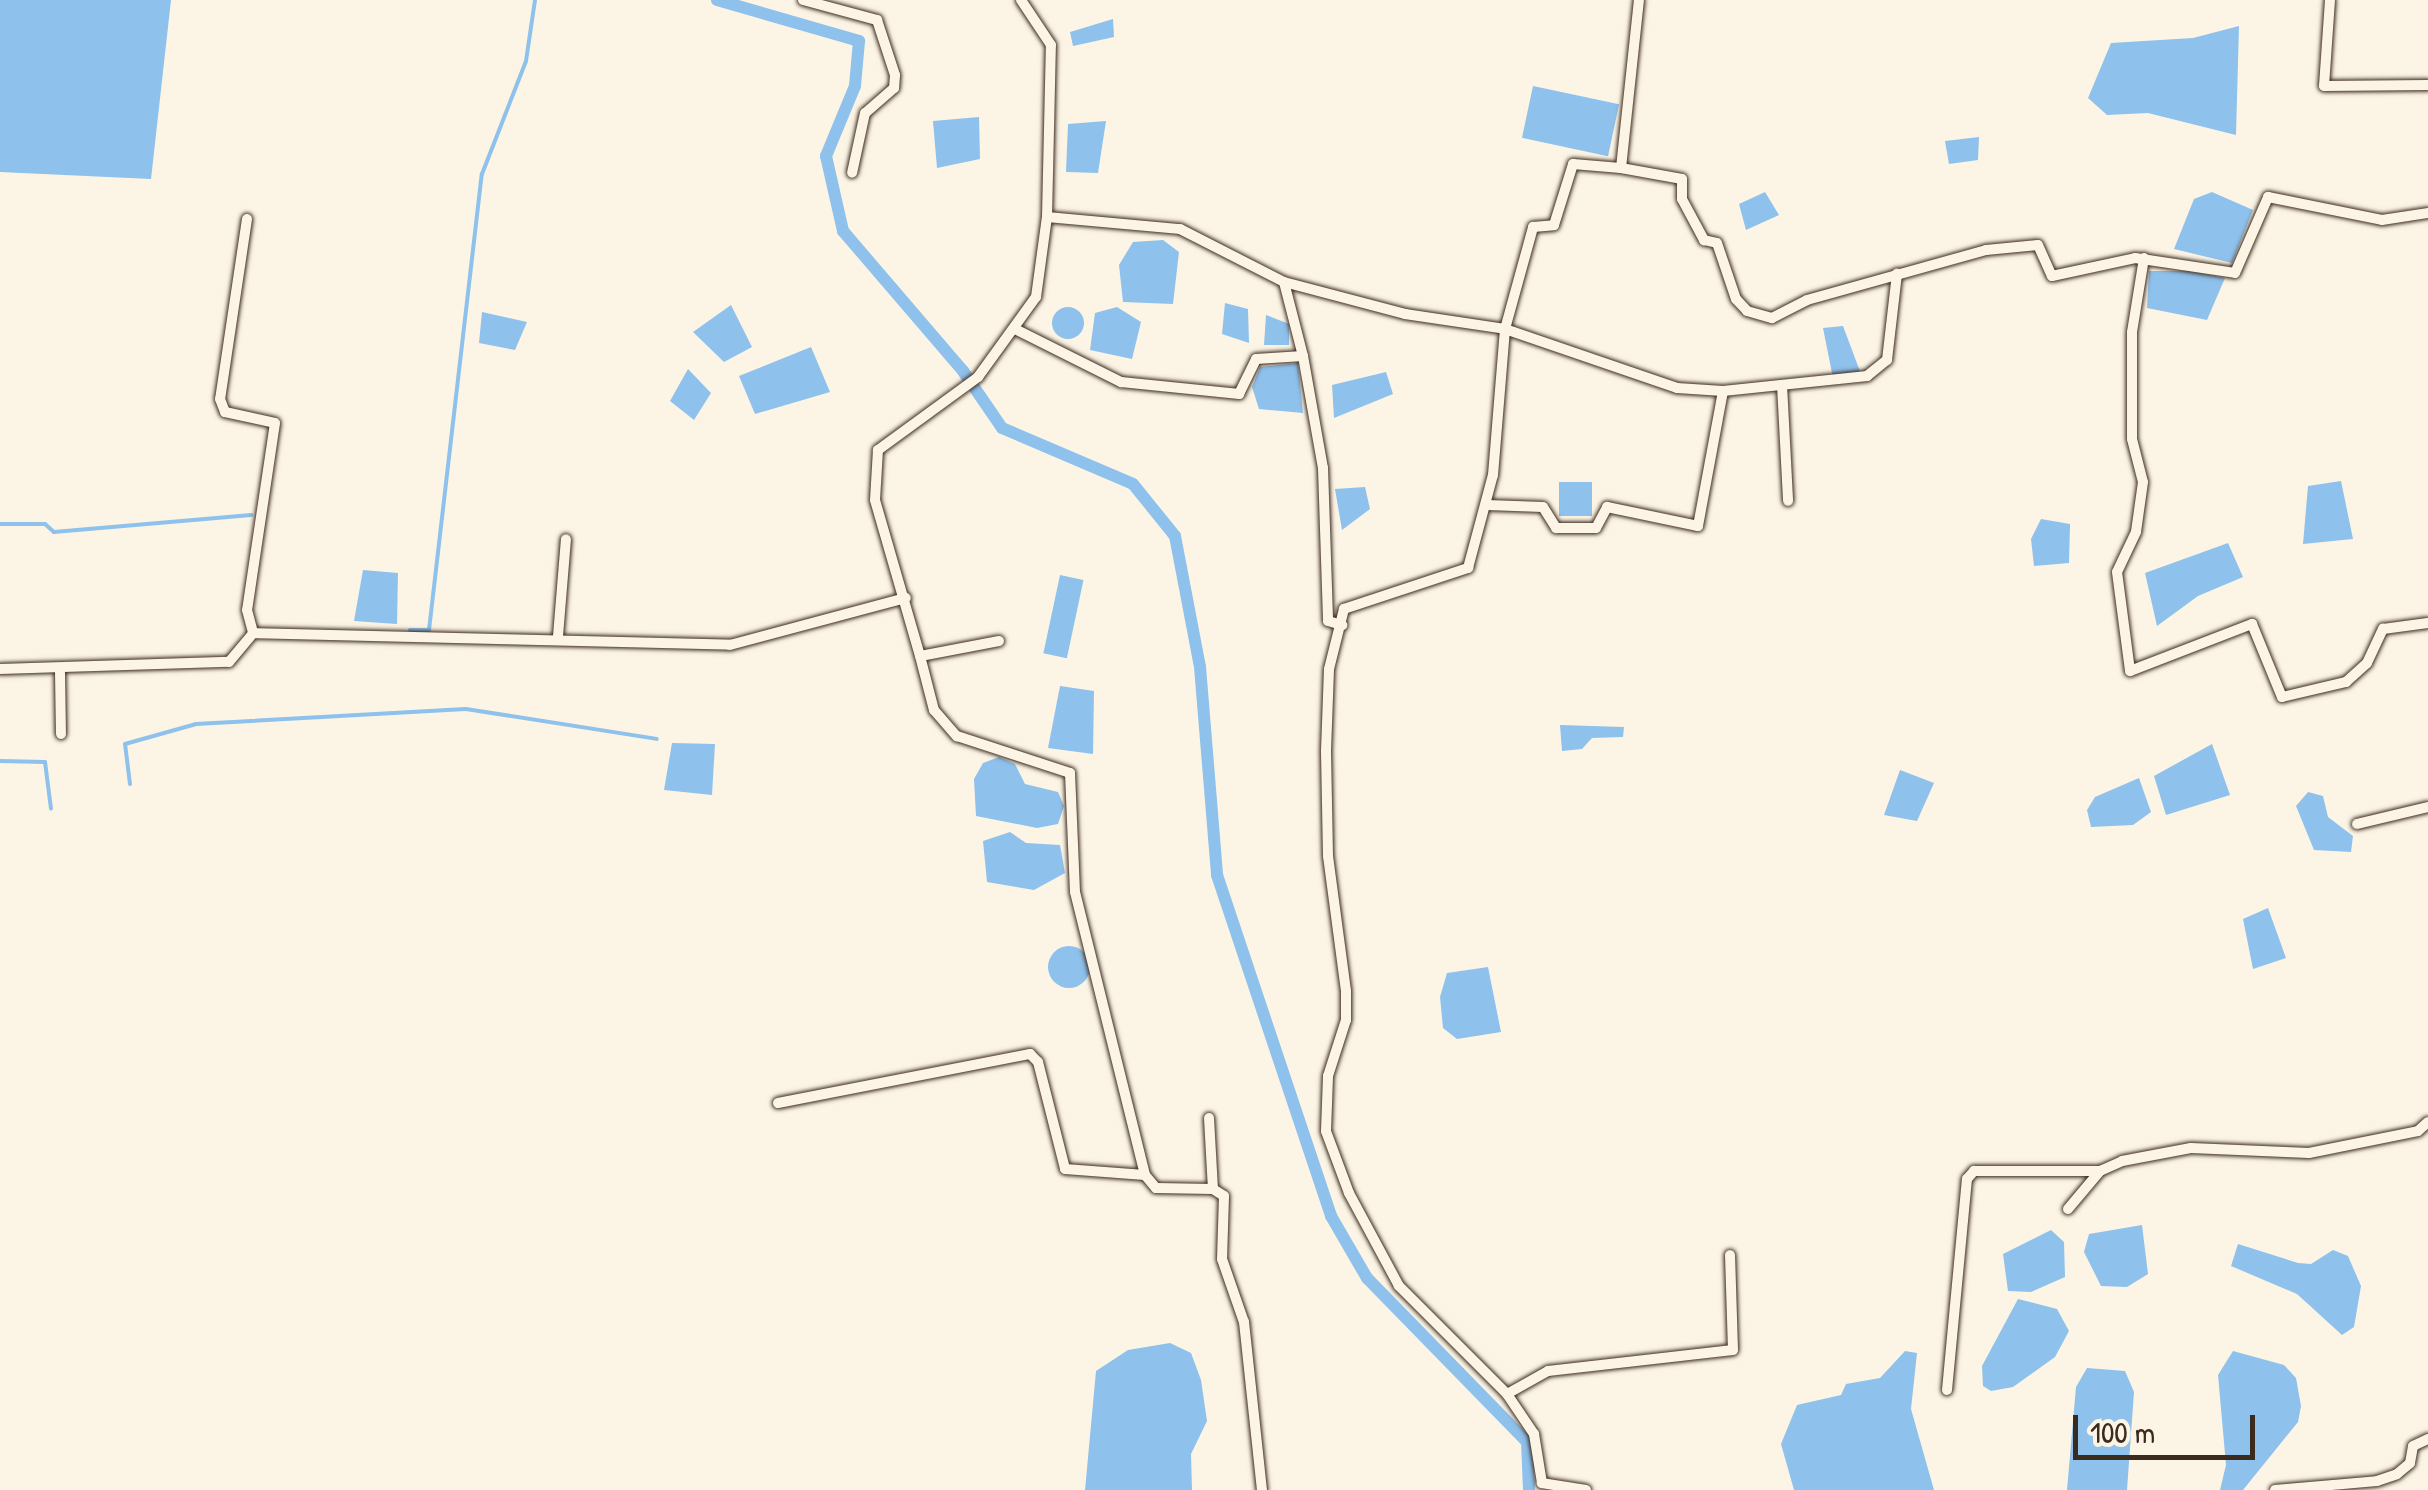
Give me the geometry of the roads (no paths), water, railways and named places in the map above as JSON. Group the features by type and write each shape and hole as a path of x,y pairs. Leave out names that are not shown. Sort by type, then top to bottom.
{"street":[{"path":"803,0 877,20 895,75 894,88 864,112 852,174"},
{"path":"1621,168 1639,0"},
{"path":"2330,0 2324,86 2428,85"},
{"path":"1022,2 1044,28 1051,45 1047,216 1036,297 978,377 878,450 875,500 906,598 934,710 958,736 1070,773 1076,892 1145,1175 1156,1188 1214,1189 1224,1196 1222,1259 1249,1348 1262,1490"},
{"path":"1586,1490 1542,1483 1534,1434 1507,1394 1400,1286 1349,1192 1326,1131 1328,1076 1346,1020 1324,808 1329,669 1344,609 1468,568 1487,505 1505,328 1533,227 1554,225 1573,164 1682,179 1682,199 1704,240 1717,243 1736,299 1747,311 1772,318 1806,300 1986,250 2038,246 2052,276 2144,258 2235,273 2268,197 2382,220 2428,213"},
{"path":"1047,216 1180,229 1284,282 1405,314 1505,328 1678,388 1723,391 1868,376 1887,360 1897,274"},
{"path":"246,219 220,399 225,412 275,423 248,610 253,633"},
{"path":"2144,258 2132,332 2132,439 2143,482 2136,532 2117,572 2130,671 2252,624 2282,697 2346,682 2367,663 2383,629 2428,623"},
{"path":"1284,282 1303,356 1323,468 1328,621 1342,625"},
{"path":"1014,329 1121,382 1239,394 1256,358 1303,356"},
{"path":"1782,384 1788,500"},
{"path":"1487,505 1545,508 1556,528 1596,528 1607,507 1698,526 1723,391"},
{"path":"558,636 566,539"},
{"path":"253,633 558,636 730,645 906,598"},
{"path":"0,670 60,672 229,662 253,633"},
{"path":"920,656 999,640"},
{"path":"60,672 61,734"},
{"path":"2357,824 2428,807"},
{"path":"778,1102 1030,1054 1038,1062 1065,1169 1145,1175"},
{"path":"1209,1118 1214,1189"},
{"path":"1947,1390 1967,1179 1974,1171 2100,1170 2191,1148 2309,1153 2418,1131 2428,1122"},
{"path":"2068,1208 2100,1170"},
{"path":"1507,1394 1548,1371 1733,1350 1730,1255"},
{"path":"2275,1490 2387,1478 2410,1463 2417,1442 2428,1439"}],"water":[{"path":"0,0 171,0 151,179 0,172"},
{"path":"1113,19 1114,37 1073,46 1070,32"},
{"path":"2239,26 2236,135 2148,113 2107,115 2088,98 2111,43 2193,38"},
{"path":"1533,86 1619,104 1608,156 1522,138"},
{"path":"979,117 980,159 937,168 933,121"},
{"path":"1106,121 1098,173 1066,172 1068,124"},
{"path":"1979,137 1978,160 1949,164 1945,141"},
{"path":"1765,192 1779,215 1746,230 1739,204"},
{"path":"2212,192 2253,210 2232,263 2174,249 2194,199"},
{"path":"1163,240 1179,252 1173,304 1123,302 1119,265 1133,242"},
{"path":"2149,271 2189,271 2225,278 2207,320 2147,308"},
{"path":"1225,303 1248,309 1249,343 1222,334"},
{"path":"731,305 752,347 724,362 693,332"},
{"path":"1068,307 1080,311 1084,323 1080,335 1068,339 1056,335 1052,323 1056,311"},
{"path":"1117,307 1141,322 1132,359 1090,350 1095,313"},
{"path":"482,312 527,322 515,350 479,343"},
{"path":"1266,315 1289,324 1289,345 1264,345"},
{"path":"1843,326 1861,374 1833,378 1823,328"},
{"path":"811,347 830,392 755,414 739,376"},
{"path":"1298,363 1303,413 1259,409 1252,387 1260,367"},
{"path":"688,369 711,393 694,420 670,401"},
{"path":"1386,372 1393,394 1334,418 1332,385"},
{"path":"2341,481 2353,539 2303,544 2308,486"},
{"path":"1559,482 1592,482 1592,516 1559,516"},
{"path":"1365,487 1370,509 1342,530 1335,489"},
{"path":"2041,519 2070,524 2069,563 2034,566 2031,539"},
{"path":"2228,543 2243,577 2198,596 2157,626 2145,573"},
{"path":"363,570 398,573 397,624 354,621"},
{"path":"1060,575 1083,580 1067,658 1043,653"},
{"path":"1060,686 1094,691 1093,754 1048,748"},
{"path":"1560,725 1624,727 1623,737 1592,738 1582,749 1562,751"},
{"path":"672,743 715,744 712,795 664,790"},
{"path":"2212,744 2230,795 2166,815 2154,776"},
{"path":"999,757 1015,764 1025,784 1058,792 1064,806 1058,824 1037,828 976,816 974,779 983,763"},
{"path":"1900,770 1934,783 1917,821 1884,815"},
{"path":"2139,778 2151,812 2133,825 2091,827 2087,810 2095,797"},
{"path":"2308,792 2323,796 2328,817 2353,836 2351,852 2314,850 2296,806"},
{"path":"1010,832 1026,843 1060,845 1065,873 1034,890 987,882 983,841"},
{"path":"2268,908 2286,958 2253,969 2243,919"},
{"path":"1069,946 1084,952 1090,967 1084,982 1069,988 1054,982 1048,967 1054,952"},
{"path":"1488,967 1501,1032 1457,1039 1443,1028 1440,997 1447,973"},
{"path":"2142,1225 2148,1274 2127,1287 2101,1286 2084,1252 2089,1234"},
{"path":"2051,1230 2064,1242 2065,1277 2031,1292 2008,1291 2003,1254"},
{"path":"2238,1244 2298,1263 2311,1264 2333,1250 2348,1256 2361,1286 2354,1327 2342,1335 2297,1294 2231,1266"},
{"path":"2018,1299 2057,1309 2069,1331 2055,1357 2013,1387 1991,1391 1983,1386 1982,1366"},
{"path":"1170,1343 1191,1353 1201,1380 1207,1421 1191,1454 1192,1490 1085,1490 1096,1371 1128,1350"},
{"path":"1905,1351 1917,1353 1911,1409 1934,1490 1794,1490 1781,1444 1797,1405 1841,1395 1846,1384 1880,1378"},
{"path":"2233,1351 2284,1365 2296,1378 2301,1406 2298,1422 2243,1490 2220,1490 2226,1465 2218,1375"},
{"path":"2087,1368 2125,1371 2134,1392 2127,1490 2067,1490 2076,1387"}],"waterway":[{"path":"410,630 429,630 482,174 526,61 535,0"},
{"path":"717,0 859,41 855,86 826,156 843,231 963,371 1002,428 1133,484 1175,536 1200,667 1217,875 1331,1216 1367,1278 1527,1442 1529,1490"},
{"path":"0,524 45,524 54,532 251,515"},
{"path":"130,784 125,744 196,724 466,709 657,739"},
{"path":"0,761 45,762 51,809"}]}
